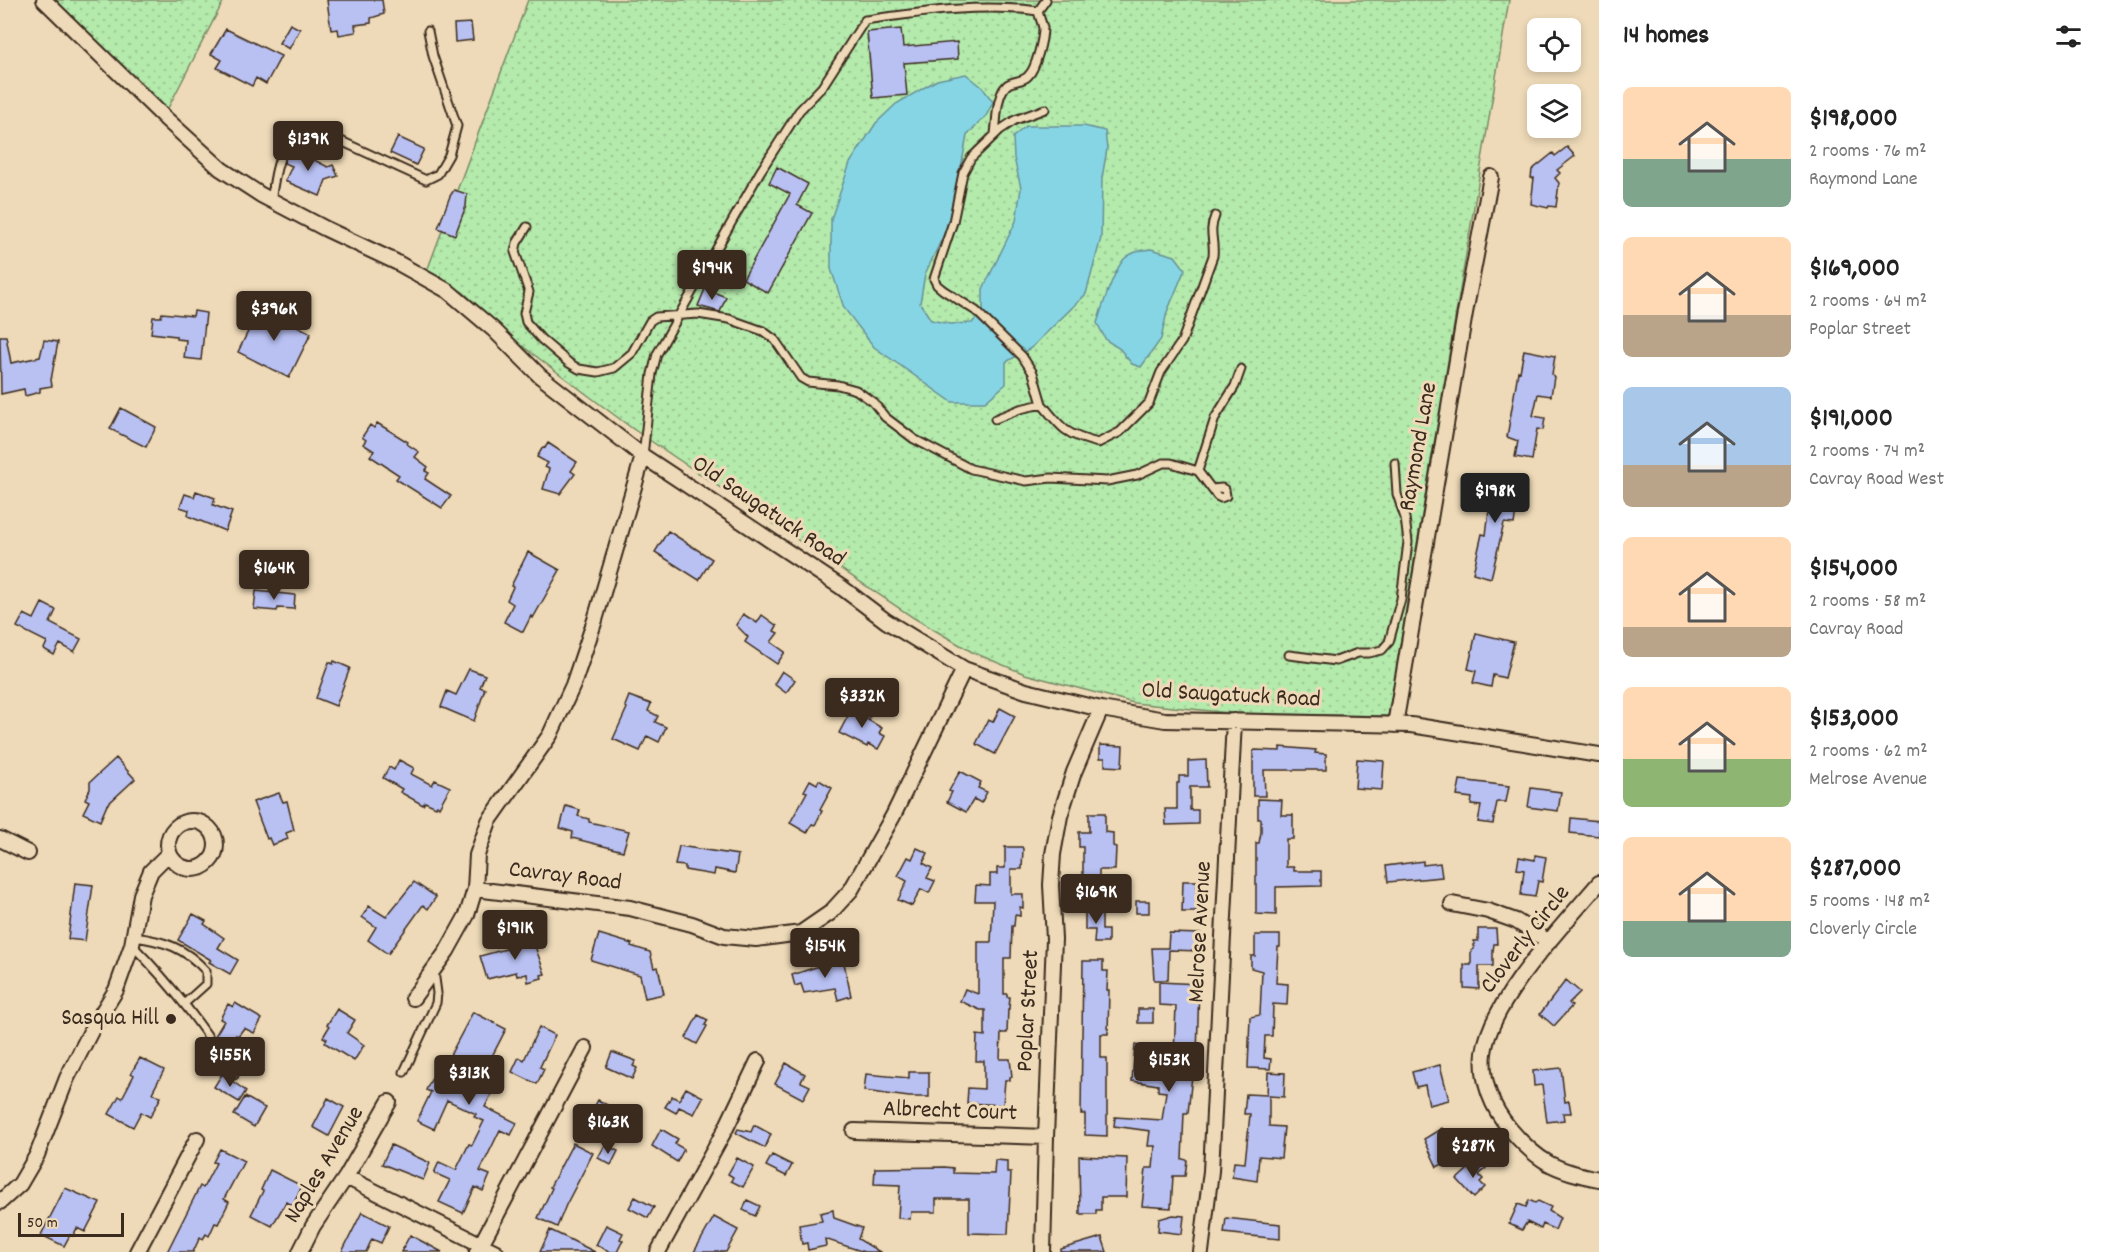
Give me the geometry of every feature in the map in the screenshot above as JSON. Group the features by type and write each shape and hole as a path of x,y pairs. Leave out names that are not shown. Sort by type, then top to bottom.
{"street":[{"name":"Old Saugatuck Road","path":"44,0 221,169 271,201 396,262 448,291 494,330 540,376 643,456 841,587 885,621 964,669 1026,691 1101,709 1165,720 1411,725 1599,755"},
{"name":"Raymond Lane","path":"1395,725 1465,313 1491,177"},
{"name":"Cavray Road","path":"643,456 595,620 573,685 550,735 489,821 477,855 475,889 630,908 692,924 724,936 756,939 801,933 830,913 851,890 893,816 964,669"},
{"name":"Poplar Street","path":"1043,1252 1054,939 1051,885 1053,854 1060,816 1074,772 1101,709"},
{"name":"Melrose Avenue","path":"1201,1252 1211,1172 1234,721"},
{"path":"0,839 28,853"},
{"path":"0,1202 20,1184 37,1155 67,1078 92,1029 116,990 133,941 141,896 151,872 169,853"},
{"name":"Cloverly Circle","path":"1599,883 1519,979 1496,1017 1484,1052 1485,1084 1500,1117 1525,1147 1548,1165 1576,1175 1599,1179"},
{"path":"413,998 447,951 467,915 475,889"},
{"path":"1452,904 1488,911 1516,921 1549,942"},
{"path":"479,1248 585,1048"},
{"path":"658,1252 726,1128 758,1061"},
{"name":"Naples Avenue","path":"300,1252 313,1226 346,1177 389,1102"},
{"name":"Albrecht Court","path":"854,1131 1046,1137"},
{"path":"136,1252 197,1139"},
{"path":"346,1177 479,1248 495,1252"}],"lane":[{"path":"1038,10 1046,0"},
{"path":"643,456 653,363 739,207 780,140 799,111 822,87 865,20 948,9 997,7 1038,10"},
{"path":"995,134 1000,100 1008,84 1026,78 1034,69 1043,27 1038,10"},
{"path":"271,201 281,153 290,140 305,130 317,130 426,180 438,174 449,155 457,126 433,56 428,30"},
{"path":"1045,110 1015,120 995,134 971,158 963,173 953,222 934,279 943,290 976,311 1022,356 1033,373 1042,404 1066,432 1098,444 1120,432 1149,403 1161,372 1182,341 1204,282 1213,256 1211,231 1215,216"},
{"path":"527,227 515,252 529,292 524,312 526,322 541,339 569,363 589,372 614,368 632,353 650,321 656,317 698,314 729,319 763,331 775,340 801,378 808,382 838,385 856,390 873,402 885,417 914,439 970,470 1026,481 1057,478 1107,481 1137,474 1163,463 1172,463 1198,471"},
{"path":"1212,489 1198,471 1215,418 1235,386 1241,369"},
{"path":"995,419 1020,409 1042,404"},
{"path":"1289,655 1336,661 1358,653 1382,650 1389,642 1401,599 1408,542 1405,518 1396,494 1395,463"},
{"path":"133,941 158,940 174,946 197,961 206,971 206,984 185,1003"},
{"path":"133,941 185,1003 234,1075"},
{"path":"404,1072 435,1003 437,993 434,970"}],"green space":[{"path":"54,0 224,0 167,110 104,52"},
{"path":"528,0 1509,0 1388,716 1230,713 1134,703 1025,674 972,652 914,618 633,429 521,345 463,292 427,271"}],"water":[{"path":"966,74 982,87 993,102 986,116 967,135 952,218 925,274 920,303 931,320 950,324 972,323 983,310 983,289 1016,221 1021,188 1014,158 1013,137 1026,126 1084,126 1105,131 1107,149 1102,178 1101,238 1086,294 1031,348 1006,362 1006,384 985,402 952,402 874,347 844,308 831,269 831,219 850,163 876,123 896,104 937,80"},
{"path":"1151,249 1175,256 1185,269 1167,312 1161,339 1141,367 1132,364 1120,349 1106,340 1097,323 1112,281 1124,259 1136,252"}],"building":[{"path":"327,0 382,0 384,14 371,18 371,23 355,25 356,32 339,35 338,29 331,30"},
{"path":"471,23 473,40 455,42 454,24"},
{"path":"290,24 300,29 289,49 279,43"},
{"path":"226,29 281,56 266,84 256,78 252,86 217,68 222,60 211,54"},
{"path":"901,29 903,47 957,42 958,59 904,63 907,95 873,98 867,32"},
{"path":"398,137 424,149 416,165 390,153"},
{"path":"1567,147 1575,156 1557,170 1560,173 1555,178 1559,183 1556,207 1549,206 1548,208 1531,204 1534,178 1531,178 1532,170 1553,153 1555,156"},
{"path":"301,149 314,155 312,159 328,167 333,165 338,176 326,180 320,196 285,181 292,166 284,163 286,157 289,152 298,156"},
{"path":"777,167 808,184 797,205 812,213 768,293 743,279 790,194 769,183"},
{"path":"454,190 467,194 466,206 455,235 438,228"},
{"path":"705,289 726,297 720,312 698,306"},
{"path":"260,307 311,333 289,378 238,352"},
{"path":"194,311 206,313 201,360 184,358 186,340 176,339 176,336 151,333 153,317 161,317 162,313 193,316"},
{"path":"0,336 6,336 11,363 40,357 44,340 58,342 51,380 52,386 40,388 40,392 25,396 24,389 1,394"},
{"path":"1524,350 1555,356 1551,396 1538,394 1533,416 1545,418 1543,430 1537,429 1532,460 1515,457 1518,441 1507,437 1518,371 1520,372"},
{"path":"121,408 156,427 146,447 110,429"},
{"path":"377,423 408,442 407,444 419,452 415,457 428,467 425,471 429,473 425,479 451,496 442,508 396,479 399,475 370,456 374,451 363,444 366,440 362,437 370,425 374,428"},
{"path":"548,443 577,462 571,471 575,474 560,494 543,489 549,469 545,467 548,463 537,457"},
{"path":"1495,475 1515,478 1510,504 1517,505 1514,524 1504,523 1491,578 1473,573 1482,534 1486,535 1489,510 1486,509"},
{"path":"196,491 215,498 213,505 232,512 225,531 188,516 189,510 180,507 185,494 194,497"},
{"path":"668,531 712,559 699,580 655,552"},
{"path":"528,552 560,570 523,632 504,622 513,604 507,600 513,587 511,586"},
{"path":"256,591 295,595 294,609 278,608 277,611 254,609"},
{"path":"42,603 56,610 50,623 81,639 74,652 60,644 54,655 44,649 47,642 17,627 24,614 34,619"},
{"path":"743,614 757,623 762,615 777,626 774,631 778,633 771,642 785,652 777,664 745,642 748,637 736,625"},
{"path":"1476,633 1514,642 1505,678 1493,675 1491,687 1473,683 1476,671 1468,669"},
{"path":"334,661 350,668 336,706 316,698 329,662 333,664"},
{"path":"469,669 485,675 480,687 485,689 474,721 441,707 447,691 456,695"},
{"path":"782,671 795,680 786,693 774,684"},
{"path":"629,696 651,704 648,711 658,716 655,722 666,727 659,742 647,736 640,751 613,739 627,708 625,706"},
{"path":"862,705 873,711 868,720 882,728 879,733 885,736 878,749 868,744 867,747 839,733 850,712 853,714 855,709 859,711"},
{"path":"1000,708 1015,716 995,754 976,744 988,720 993,722"},
{"path":"1100,745 1123,746 1122,767 1105,766 1105,758 1100,758"},
{"path":"1280,747 1316,750 1315,753 1326,754 1326,770 1264,770 1265,796 1253,796 1253,752 1255,750 1280,751"},
{"path":"116,758 135,779 107,805 100,821 83,813 89,801 85,799 90,789 90,782"},
{"path":"1357,759 1384,761 1382,790 1355,788"},
{"path":"399,760 414,768 411,774 432,785 435,780 450,787 439,807 425,802 423,805 400,792 402,789 383,778 389,767 394,770"},
{"path":"1206,760 1207,787 1190,787 1190,810 1198,810 1198,824 1166,825 1165,809 1177,809 1177,783 1179,783 1179,776 1188,776 1188,761"},
{"path":"960,771 981,782 978,788 987,792 981,803 974,799 966,812 947,802 952,792 949,791"},
{"path":"810,780 817,784 819,780 832,788 815,825 812,824 807,833 790,823 807,792 804,791"},
{"path":"1460,780 1509,786 1506,802 1497,802 1493,824 1478,822 1481,806 1471,805 1472,798 1457,796"},
{"path":"1531,788 1561,792 1558,811 1528,807"},
{"path":"279,793 283,802 287,801 294,830 286,833 288,839 272,845 269,838 267,839 253,802"},
{"path":"1258,799 1282,800 1281,815 1293,815 1293,839 1286,839 1286,867 1294,867 1294,871 1321,871 1321,886 1276,887 1276,915 1256,914 1256,843 1259,843 1261,832 1261,819 1258,819"},
{"path":"566,806 580,810 578,816 589,819 589,822 629,831 623,851 572,838 573,832 560,828"},
{"path":"1089,813 1105,813 1105,832 1113,833 1113,846 1116,847 1115,870 1099,870 1099,885 1083,885 1083,847 1079,847 1079,832 1089,832"},
{"path":"1571,818 1599,821 1599,836 1570,833"},
{"path":"679,846 738,855 735,873 715,869 714,875 685,870 685,866 675,865"},
{"path":"1005,847 1022,847 1023,849 1022,869 1011,869 1011,894 1023,894 1023,908 1020,907 1020,916 1015,915 1014,926 1012,926 1011,958 1004,958 1004,994 1010,997 1007,1033 1001,1033 1000,1059 1010,1059 1012,1077 1010,1080 1005,1080 1003,1105 967,1103 968,1088 984,1089 984,1061 976,1061 977,1035 985,1036 985,1010 960,1001 965,989 978,994 978,942 991,942 993,901 975,901 976,885 990,886 990,874 997,874 997,868 1005,868"},
{"path":"917,848 928,853 923,863 932,868 927,878 935,881 929,893 921,889 912,906 898,900 907,881 898,876 908,857 912,859"},
{"path":"1535,855 1546,857 1542,882 1538,881 1535,897 1521,895 1524,870 1517,869 1519,857 1535,860"},
{"path":"1423,861 1423,865 1440,863 1442,877 1388,882 1386,866"},
{"path":"1183,881 1197,881 1197,912 1182,912"},
{"path":"414,882 436,897 428,909 423,905 388,954 368,940 376,927 362,917 369,906 386,917"},
{"path":"75,883 93,885 85,941 68,939"},
{"path":"1136,901 1149,901 1149,913 1136,913"},
{"path":"1085,908 1102,909 1102,930 1108,930 1108,943 1094,943 1095,930 1085,930"},
{"path":"193,914 206,921 204,924 224,938 218,948 238,960 230,974 178,940"},
{"path":"1478,929 1496,929 1497,944 1494,944 1493,966 1479,966 1479,989 1464,988 1464,965 1471,965 1471,951 1474,949 1474,941 1478,941"},
{"path":"1169,933 1201,934 1201,951 1169,950 1168,980 1154,980 1152,948 1168,948"},
{"path":"599,934 650,952 654,968 658,967 664,994 645,998 640,975 591,960"},
{"path":"531,935 545,974 541,975 542,978 528,982 527,974 517,976 516,972 487,979 480,956 517,946 515,939"},
{"path":"1255,935 1280,935 1276,983 1288,984 1287,1005 1273,1004 1272,1036 1265,1036 1264,1058 1271,1059 1270,1069 1248,1068 1250,1017 1260,1015 1262,971 1251,968 1251,956 1255,956"},
{"path":"843,958 851,996 838,1000 835,988 804,993 801,984 795,986 792,975"},
{"path":"1083,961 1103,961 1103,971 1108,971 1108,1034 1101,1034 1101,1058 1107,1058 1107,1136 1085,1135 1085,1114 1081,1114"},
{"path":"1566,980 1580,992 1569,1003 1572,1006 1554,1026 1540,1014"},
{"path":"1159,982 1199,984 1198,1077 1192,1076 1188,1113 1184,1113 1182,1159 1187,1160 1185,1176 1173,1176 1171,1208 1142,1206 1146,1168 1153,1168 1155,1146 1148,1146 1150,1131 1114,1126 1115,1117 1162,1120 1166,1092 1158,1091 1158,1085 1132,1081 1135,1045 1149,1047 1148,1052 1174,1055 1176,1006 1159,1005"},
{"path":"235,1003 262,1019 254,1033 244,1028 228,1047 215,1036 224,1021 220,1019 228,1004 233,1007"},
{"path":"337,1009 355,1020 347,1033 364,1045 354,1061 325,1043 327,1039 323,1037"},
{"path":"1138,1009 1153,1009 1153,1023 1138,1023"},
{"path":"473,1012 506,1029 487,1066 502,1073 485,1107 517,1123 511,1135 500,1130 480,1171 490,1175 483,1191 475,1187 463,1213 439,1202 450,1180 434,1173 439,1162 456,1170 484,1121 474,1117 476,1114 447,1100 434,1129 417,1121 431,1092 426,1090 434,1074 439,1076"},
{"path":"698,1015 708,1020 697,1044 686,1038"},
{"path":"539,1027 555,1035 540,1067 544,1069 537,1084 512,1072 519,1057 524,1060"},
{"path":"612,1052 636,1061 633,1066 637,1068 632,1079 606,1067"},
{"path":"140,1058 164,1070 152,1093 161,1097 150,1117 141,1112 133,1127 109,1114 119,1096 122,1098 134,1075 131,1073"},
{"path":"786,1063 805,1074 801,1082 810,1086 803,1099 775,1084"},
{"path":"1440,1065 1449,1100 1429,1105 1425,1085 1416,1087 1412,1072"},
{"path":"1561,1068 1565,1102 1569,1101 1571,1113 1563,1113 1564,1120 1547,1122 1542,1085 1534,1086 1533,1071"},
{"path":"909,1072 929,1072 929,1097 909,1097 864,1091 866,1074 909,1078"},
{"path":"1268,1072 1285,1073 1284,1097 1269,1096 1269,1126 1284,1127 1281,1158 1259,1156 1257,1181 1232,1177 1234,1162 1245,1163 1250,1114 1244,1114 1246,1094 1267,1095"},
{"path":"222,1074 246,1091 239,1102 214,1087"},
{"path":"686,1088 703,1097 694,1114 679,1107 676,1113 665,1107 672,1096 679,1100"},
{"path":"245,1097 265,1108 254,1127 234,1115"},
{"path":"328,1098 344,1107 329,1136 313,1127"},
{"path":"598,1100 616,1110 608,1125 590,1115"},
{"path":"754,1125 771,1134 765,1148 736,1133 738,1129 751,1132"},
{"path":"1442,1128 1458,1156 1437,1167 1424,1139"},
{"path":"661,1129 678,1139 675,1144 684,1149 677,1162 652,1146"},
{"path":"573,1143 593,1153 557,1227 538,1218 552,1188 550,1187"},
{"path":"391,1145 430,1163 423,1180 382,1164"},
{"path":"605,1145 618,1151 611,1165 598,1158"},
{"path":"220,1149 244,1161 224,1199 229,1202 218,1224 215,1223 209,1236 206,1234 203,1239 200,1237 193,1252 167,1252 200,1186 203,1188 216,1163 213,1162"},
{"path":"772,1155 792,1165 786,1176 766,1166"},
{"path":"1079,1156 1127,1158 1126,1197 1101,1197 1101,1210 1096,1210 1096,1214 1080,1214"},
{"path":"737,1158 754,1167 743,1187 731,1181 733,1177 728,1174"},
{"path":"995,1160 1007,1161 1007,1173 1011,1173 1008,1234 969,1233 969,1199 936,1199 936,1212 911,1212 910,1219 898,1218 900,1185 874,1184 875,1168 945,1167 953,1168 953,1173 994,1174"},
{"path":"1478,1160 1486,1168 1479,1175 1483,1179 1480,1182 1485,1187 1474,1198 1457,1179"},
{"path":"270,1170 302,1186 293,1205 286,1202 272,1226 251,1215"},
{"path":"65,1188 100,1203 85,1232 77,1228 64,1246 41,1235"},
{"path":"635,1197 654,1207 648,1218 629,1208"},
{"path":"747,1200 760,1206 755,1216 743,1210"},
{"path":"1529,1200 1551,1207 1549,1211 1560,1218 1555,1230 1543,1224 1541,1229 1527,1222 1522,1230 1509,1224 1518,1204 1526,1207"},
{"path":"833,1210 834,1218 862,1228 858,1239 880,1252 864,1252 825,1239 826,1246 808,1250 807,1243 802,1244 799,1225 822,1221 820,1213"},
{"path":"362,1212 389,1226 381,1243 372,1239 366,1252 342,1252"},
{"path":"1173,1215 1184,1216 1182,1234 1158,1231 1159,1219"},
{"path":"714,1217 738,1230 726,1252 694,1252"},
{"path":"1226,1218 1280,1224 1280,1239 1224,1233"},
{"path":"606,1225 623,1233 620,1239 623,1240 617,1252 611,1252 596,1245"},
{"path":"550,1230 569,1239 595,1252 540,1252"},
{"path":"410,1235 442,1252 401,1252"},
{"path":"1102,1237 1107,1252 1061,1252 1061,1249"}],"place":[{"name":"Sasqua Hill","path":"171,1019"}]}
